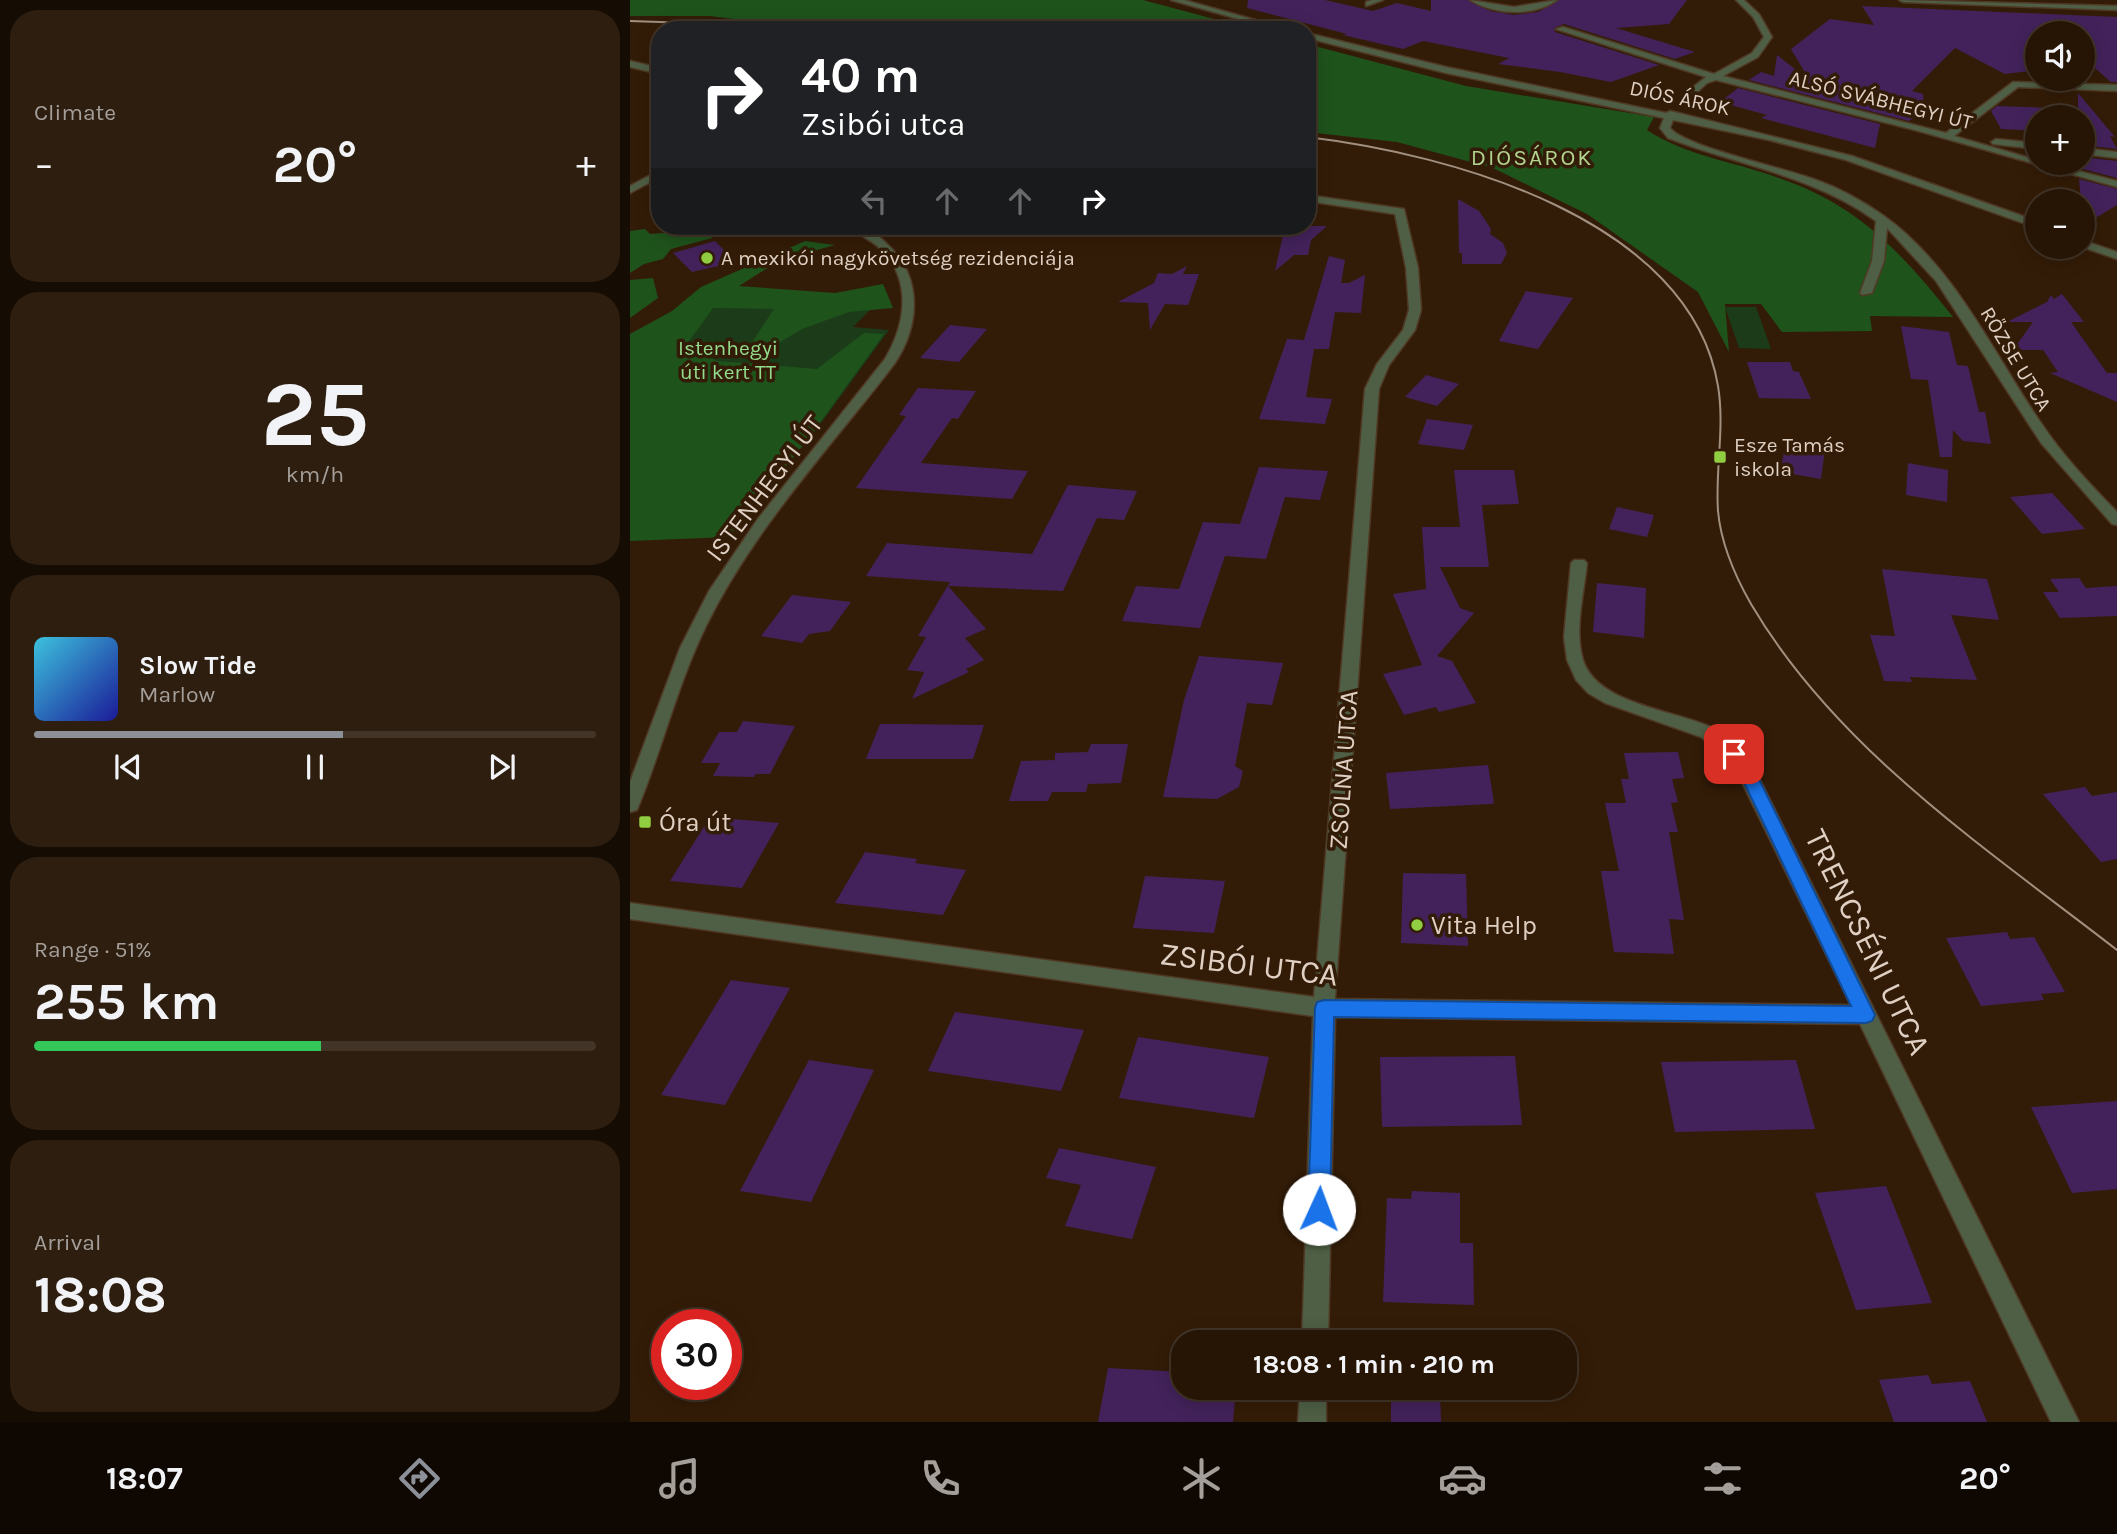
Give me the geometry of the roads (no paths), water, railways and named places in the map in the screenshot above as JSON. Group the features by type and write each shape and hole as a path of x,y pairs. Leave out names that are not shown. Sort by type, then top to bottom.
{"street":[{"path":"1175,0 1253,21"},
{"path":"1369,4 1379,0"},
{"path":"1474,0 1494,8 1528,9 1553,0"},
{"path":"1690,94 1704,81 1761,50 1768,37 1756,16 1740,0"},
{"path":"1903,0 2117,8"},
{"name":"ALSÓ SVÁBHEGYI ÚT","path":"1560,29 2025,159"},
{"name":"DIÓS ÁROK","path":"1316,37 1502,83 1670,114 1849,158 2025,221"},
{"path":"630,64 651,69"},
{"path":"1948,136 2016,85 2117,88"},
{"name":"RŐZSE UTCA","path":"1670,114 1665,128 1671,136 1815,182 1882,219 1905,236 1942,276 2047,443 2117,521"},
{"path":"1948,136 2025,145"},
{"path":"2095,152 2117,155"},
{"name":"ALSÓ SVÁBHEGYI ÚT","path":"2083,175 2117,184"},
{"path":"630,190 651,178"},
{"name":"ZSOLNA UTCA","path":"1315,1330 1324,1008 1372,389 1383,364 1409,330 1415,310 1412,268 1400,211 1316,199"},
{"path":"1866,293 1878,261 1882,219"},
{"name":"ISTENHEGYI ÚT","path":"630,805 698,627 722,583 751,540 891,360 909,331 909,304 898,264 881,241 871,235"},
{"path":"2095,248 2117,256"},
{"name":"TRENCSÉNI UTCA","path":"1579,563 1572,645 1582,678 1611,699 1708,733 1734,754 1746,769 2065,1422"},
{"name":"ZSIBÓI UTCA","path":"630,911 1324,1008 1866,1015"},
{"path":"1312,1422 1313,1400"}],"tram line":[{"path":"630,21 651,22"},
{"path":"1316,138 1428,160 1493,179 1556,205 1614,238 1662,279 1698,328 1718,386 1721,417 1718,511 1726,548 1751,604 1786,657 1826,705 1870,751 1918,794 2117,950"}],"place":[{"name":"A mexikói nagykövetség rezidenciája","path":"707,258"},
{"name":"Esze Tamás iskola","path":"1720,457"},
{"name":"Óra út","path":"645,822"},
{"name":"Vita Help","path":"1417,925"}],"district":[{"name":"DIÓSÁROK","path":"1532,157"}],"park label":[{"name":"Istenhegyi úti kert TT","path":"728,360"}]}
